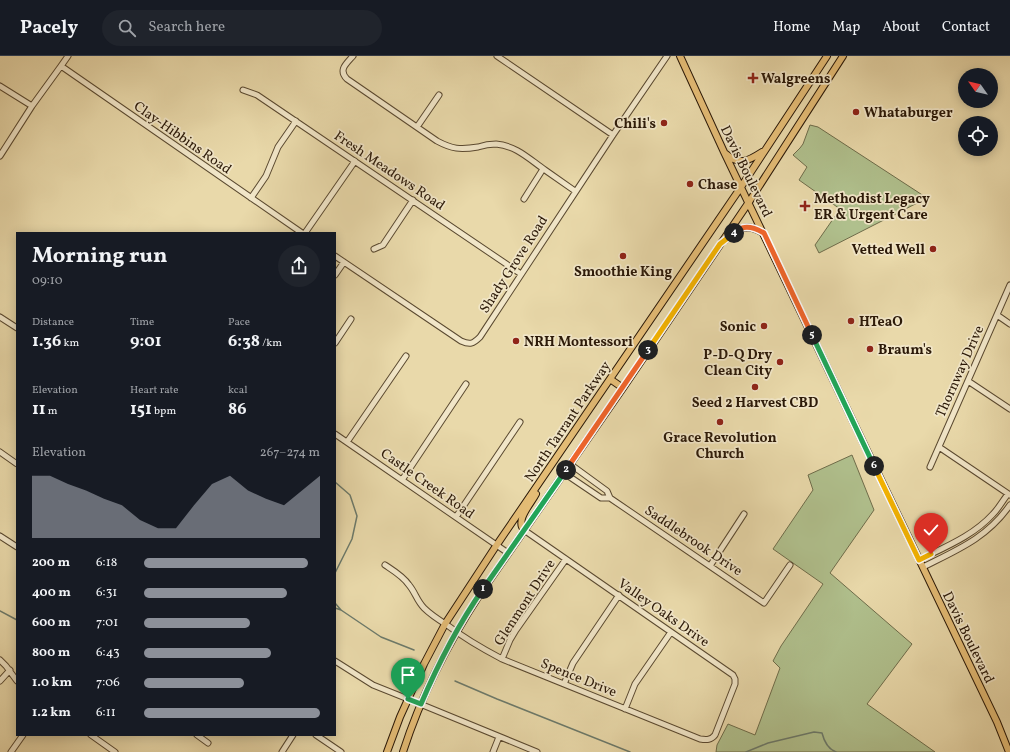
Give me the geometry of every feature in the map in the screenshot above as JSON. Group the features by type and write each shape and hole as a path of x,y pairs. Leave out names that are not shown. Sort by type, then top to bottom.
{"main road":[{"name":"Davis Boulevard","path":"680,56 724,152 923,567 1009,752"},
{"name":"North Tarrant Parkway","path":"387,752 408,699 445,624 496,546 741,187 827,56"},
{"name":"North Tarrant Parkway","path":"403,752 434,674 456,632 480,594 623,388 748,202 843,56"},
{"path":"724,152 736,161 749,161 765,150"},
{"path":"720,244 740,228 757,229 764,233"},
{"path":"610,379 623,388"},
{"path":"524,530 521,526 522,517 533,501 541,482"}],"street":[{"path":"0,156 32,106 68,56"},
{"path":"353,56 344,66 343,75 346,79 437,141 446,146 457,149 490,144 497,144 515,149 575,191"},
{"path":"497,56 613,135"},
{"name":"Shady Grove Road","path":"344,262 461,341 466,344 476,342 575,191 667,56"},
{"name":"Clay-Hibbins Road","path":"61,66 302,232"},
{"path":"0,86 32,106"},
{"name":"Fresh Meadows Road","path":"243,90 257,95 522,274"},
{"path":"417,127 439,95"},
{"path":"251,198 266,176 278,147 296,121"},
{"path":"305,232 355,161"},
{"path":"524,198 543,169"},
{"path":"374,249 383,245 413,200"},
{"path":"336,257 344,262 336,274"},
{"name":"Thornway Drive","path":"930,467 1010,285"},
{"path":"997,315 1010,324"},
{"path":"0,317 16,327"},
{"path":"336,342 351,319"},
{"path":"347,442 406,356"},
{"path":"968,381 1010,409"},
{"path":"402,480 466,384"},
{"path":"456,517 520,422"},
{"name":"Castle Creek Road","path":"336,435 508,554"},
{"path":"919,560 976,529 994,513 1009,494 939,447"},
{"path":"0,452 16,463"},
{"name":"Saddlebrook Drive","path":"570,464 607,490 610,498"},
{"name":"Saddlebrook Drive","path":"564,473 601,498 610,498 764,603 790,565"},
{"path":"590,490 595,482"},
{"path":"923,567 968,545 978,538 998,520 1010,505"},
{"path":"710,566 744,514"},
{"name":"Valley Oaks Drive","path":"524,530 733,675 735,684 715,735 711,739"},
{"path":"0,536 16,546"},
{"name":"Glenmont Drive","path":"502,659 513,635 566,559"},
{"name":"Spence Drive","path":"386,565 406,581 424,608 456,632 502,659 700,740 711,739"},
{"path":"564,684 573,663 619,595"},
{"path":"625,709 635,684 671,632"},
{"path":"0,660 10,670 16,680"},
{"path":"336,661 372,685 537,752"},
{"path":"0,681 10,670"},
{"path":"11,752 21,736"},
{"path":"92,736 115,752"},
{"path":"198,736 208,743"},
{"path":"282,752 292,736"},
{"path":"317,736 341,752"},
{"path":"493,752 499,736"}],"green space":[{"path":"810,125 818,127 927,198 819,253 815,245 840,209 799,180 807,167 793,155 803,144"},
{"path":"852,455 874,510 830,573 912,644 867,704 935,752 716,752 717,745 728,724 755,735 780,668 773,661 781,646 823,584 773,549 813,490 808,475"}],"waterway":[{"path":"336,483 350,495 357,516 352,539 336,571"},
{"path":"336,604 341,610 381,637 414,650"},
{"path":"336,608 341,610"},
{"path":"0,611 16,619"},
{"path":"455,681 630,752"},
{"path":"746,752 768,743 814,732 822,733 827,744 836,752"}],"place":[{"name":"Walgreens","path":"753,78"},
{"name":"Whataburger","path":"856,112"},
{"name":"Chili's","path":"664,123"},
{"name":"Chase","path":"690,184"},
{"name":"Methodist Legacy ER & Urgent Care","path":"805,206"},
{"name":"Vetted Well","path":"933,249"},
{"name":"Smoothie King","path":"623,256"},
{"name":"HTeaO","path":"851,321"},
{"name":"Sonic","path":"764,326"},
{"name":"NRH Montessori","path":"516,341"},
{"name":"Braum's","path":"870,349"},
{"name":"P-D-Q Dry Clean City","path":"780,362"},
{"name":"Seed 2 Harvest CBD","path":"755,387"},
{"name":"Grace Revolution Church","path":"720,422"}],"route":[{"path":"408,699 421,704 444,655 480,594 625,385 720,244 740,228 757,229 764,233 919,560 931,554"}]}
